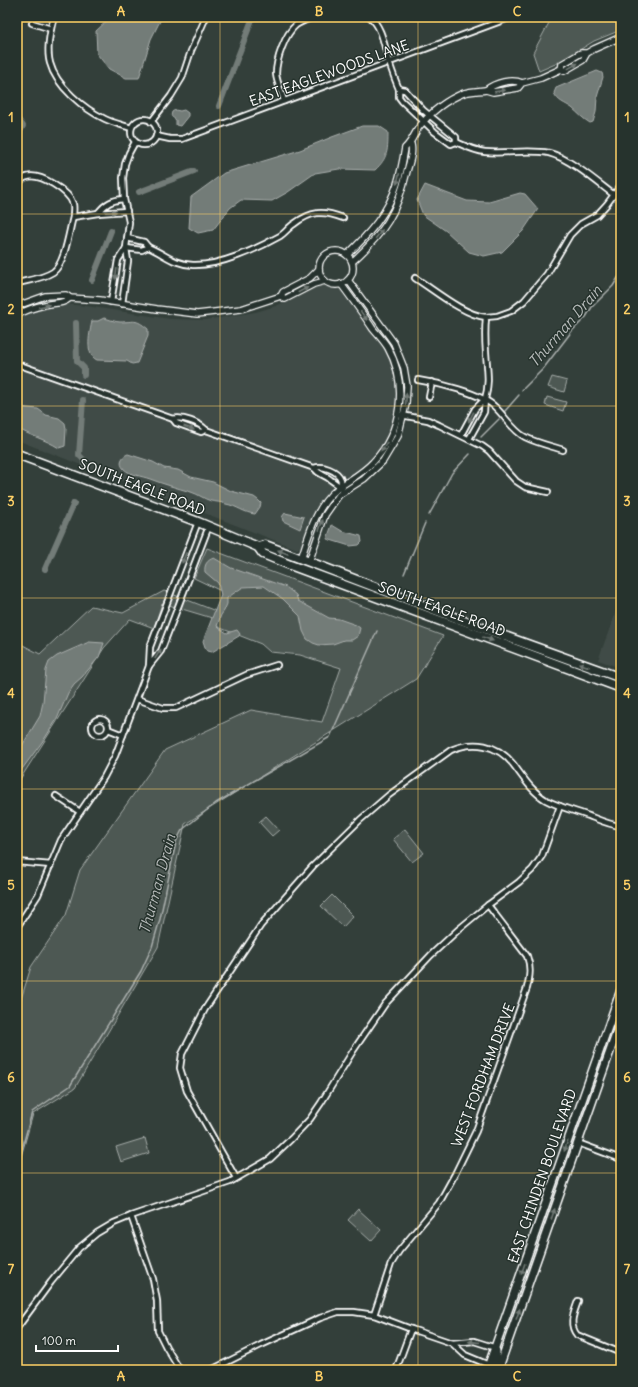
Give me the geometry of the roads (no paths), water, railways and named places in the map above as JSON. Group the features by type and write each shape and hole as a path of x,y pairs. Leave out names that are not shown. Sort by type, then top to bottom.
{"highway":[{"name":"SOUTH EAGLE ROAD","path":"17,454 210,526 258,547 263,554 292,566 621,688"},
{"name":"SOUTH EAGLE ROAD","path":"258,547 265,545 483,628 621,678"},
{"path":"292,566 300,564 375,592 379,593 384,590"},
{"path":"388,602 394,599 399,600 465,625 478,629 483,628"}],"main road":[{"name":"EAST CHINDEN BOULEVARD","path":"490,1368 621,990"},
{"name":"EAST CHINDEN BOULEVARD","path":"498,1370 619,1032 621,1020"},
{"path":"578,1144 577,1130 602,1056 605,1036"}],"street":[{"path":"54,17 48,44 50,63 58,80 66,90 90,112 106,120 131,128"},
{"path":"152,122 182,78 191,51 206,17"},
{"path":"284,101 276,75 276,68 282,47 296,25 313,17"},
{"path":"370,17 376,25 384,43 389,63 399,89 399,97 446,141 451,144 456,142 483,152 530,151 551,154 586,174 614,194"},
{"name":"EAST EAGLEWOODS LANE","path":"156,136 170,139 182,139 508,18"},
{"path":"32,23 51,29"},
{"path":"352,262 372,244 392,215 399,201 404,185 412,150 411,144 414,133 440,105 465,93 486,90 493,85 517,80 522,83 541,78 561,69 562,64 581,53 587,53 609,41 621,37"},
{"path":"399,89 405,90 430,115 456,137 456,142"},
{"path":"148,120 152,122 156,128 156,136 154,139 147,144 139,144 135,142 131,135 131,128 136,121 148,120"},
{"path":"122,304 128,261 126,248 129,222 124,199 123,178 125,164 135,142"},
{"path":"347,255 376,226 385,212 397,184 405,148 411,144"},
{"path":"17,185 22,179 28,176 35,176 55,185 68,196 73,205 73,217 60,263 54,271 36,279 17,284"},
{"path":"415,278 465,312 479,317 497,316 511,311 524,301 547,274 570,235 581,224 597,215 621,185"},
{"path":"98,213 104,205 112,200 124,199"},
{"path":"73,217 98,213 127,211"},
{"path":"127,238 144,242 148,247 176,262 193,265 208,264 226,261 282,235 294,224 309,215 322,212 330,213 343,218"},
{"path":"126,248 142,250 148,247"},
{"path":"111,302 118,260 126,248"},
{"path":"338,250 347,255 352,262 353,271 348,280 341,284 330,284 321,276 319,269 320,261 327,253 338,250"},
{"path":"17,306 45,296 66,295 70,298 197,314 241,309 281,296 283,292 310,278 319,269"},
{"path":"343,489 364,478 383,461 398,436 404,416 407,386 404,368 394,343 348,280"},
{"path":"281,296 285,299 314,284 325,281"},
{"path":"305,560 325,515 343,489 374,461 385,447 395,427 400,405 400,388 388,348 341,284"},
{"path":"17,315 27,310 47,304 64,302 70,298"},
{"path":"469,439 484,412 488,387 486,317"},
{"path":"17,364 173,419 176,423 201,432 206,430 314,468 318,474 330,479 343,489"},
{"path":"418,380 450,386 485,399 495,406 524,436 563,450"},
{"path":"429,397 432,382"},
{"path":"461,435 475,409 485,399"},
{"path":"397,414 428,420 469,439 489,451 516,481 525,487 548,492"},
{"path":"314,468 319,466 336,473 341,480 343,489"},
{"path":"17,926 38,895 61,840 109,769 149,666 150,648 198,522"},
{"path":"149,666 161,651 210,526"},
{"path":"137,699 163,708 176,708 246,675 277,665"},
{"path":"108,729 123,735"},
{"path":"236,1178 187,1091 180,1068 182,1054 205,1009 261,925 312,866 360,820 389,795 451,750 472,744 494,748 503,754 535,792 546,800 620,827"},
{"path":"56,796 80,812"},
{"path":"17,1328 51,1282 79,1248 97,1233 114,1223 131,1216 230,1182 270,1159 310,1119 322,1103 353,1050 385,1004 431,955 459,929 532,870 542,856 560,806"},
{"path":"17,862 51,865"},
{"name":"WEST FORDHAM DRIVE","path":"374,1315 391,1264 399,1251 439,1203 476,1131 527,988 530,977 529,963 526,956 488,905"},
{"path":"578,1144 621,1159"},
{"path":"131,1216 153,1279 157,1301 158,1331 180,1370"},
{"path":"578,1301 571,1324 577,1335 621,1353"},
{"path":"211,1370 260,1345 320,1318 338,1312 354,1312 374,1315 452,1343 465,1355 490,1368"},
{"path":"396,1370 411,1329"},
{"path":"452,1343 474,1341 496,1348"}],"waterway":[{"path":"219,106 253,17"},
{"path":"17,118 23,126 17,136"},
{"path":"139,192 194,171"},
{"path":"92,280 111,231"},
{"name":"Thurman Drain","path":"522,390 543,369 572,331 586,317 592,307 613,286 621,273"},
{"path":"76,323 77,361 84,368 84,375"},
{"name":"Thurman Drain","path":"505,411 519,395"},
{"path":"83,400 79,455 84,460 84,464"},
{"name":"Thurman Drain","path":"481,437 499,419"},
{"name":"Thurman Drain","path":"429,515 452,473 470,454"},
{"path":"45,569 74,503"},
{"name":"Thurman Drain","path":"404,574 425,523"},
{"name":"Thurman Drain","path":"17,1167 32,1112 70,1086 141,971 152,947 160,919 176,842 182,830 216,803 330,737 377,631"}]}
